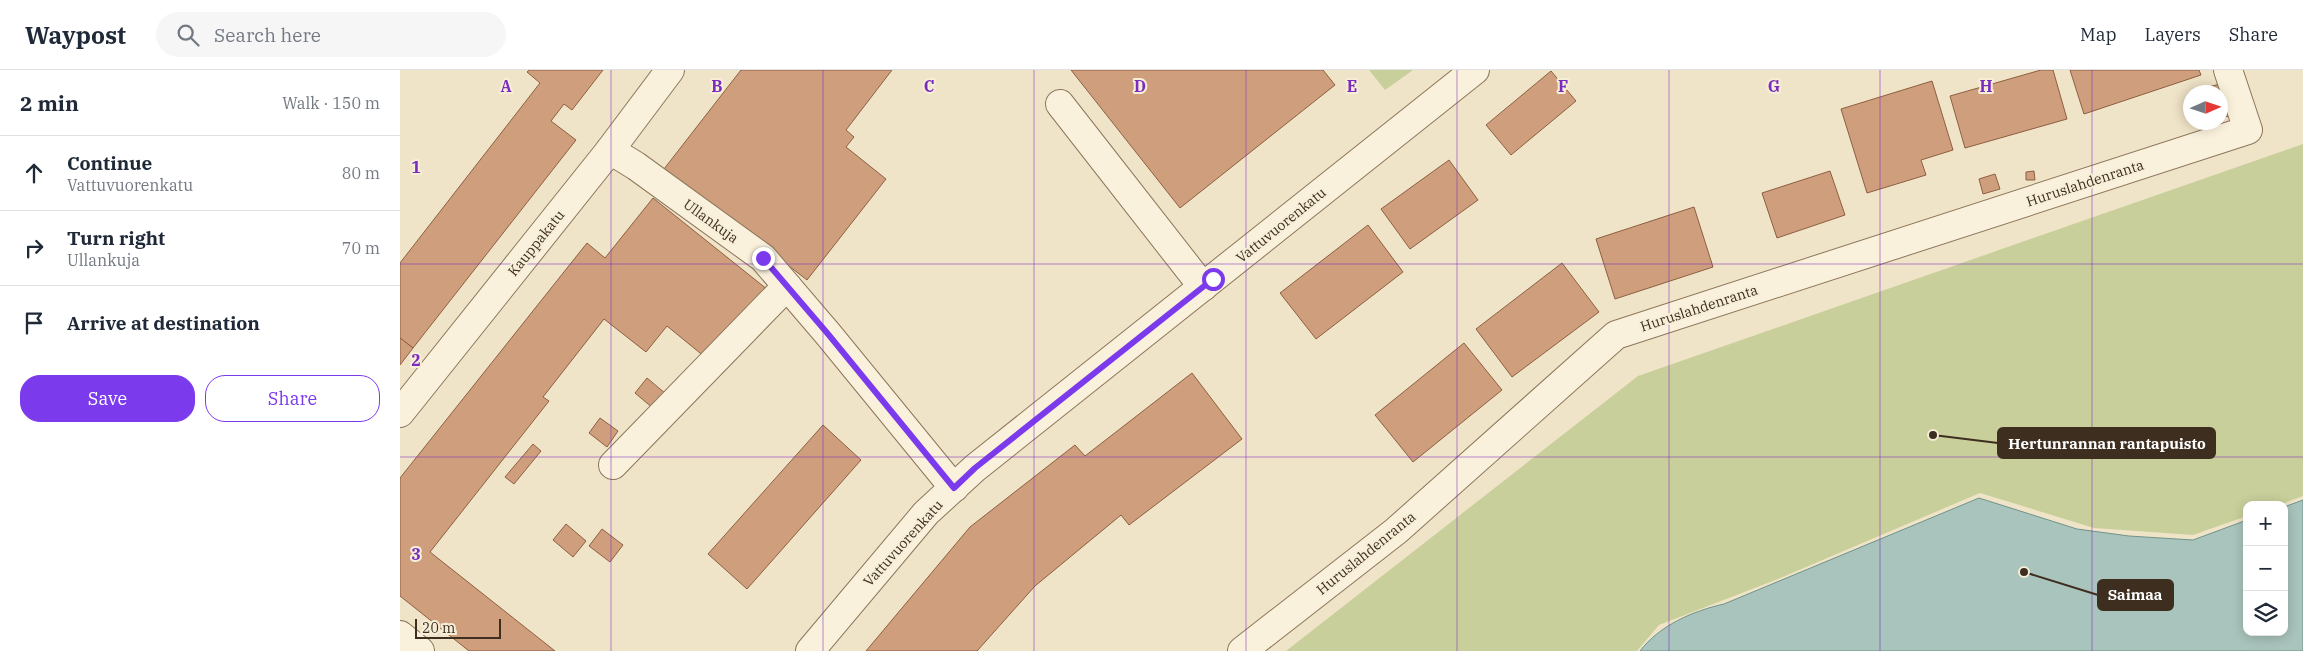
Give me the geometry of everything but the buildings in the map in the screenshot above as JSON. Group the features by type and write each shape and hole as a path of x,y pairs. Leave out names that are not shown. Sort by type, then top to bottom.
{"street":[{"name":"Kauppakatu","path":"400,413 610,150 670,70"},
{"name":"Vattuvuorenkatu","path":"810,651 926,513 975,468 1475,70"},
{"name":"Huruslahdenranta","path":"1242,651 1396,531 1616,335 2248,130 2228,70"},
{"path":"1060,104 1203,286"},
{"name":"Ullankuja","path":"610,150 636,166 763,258 954,488"},
{"path":"613,464 787,286"},
{"path":"400,635 420,651"}],"green space":[{"path":"1369,70 1413,70 1385,90"},
{"path":"2303,144 2303,496 2288,502 2243,501 2243,517 2193,535 2094,528 1980,493 1778,579 1659,625 1637,651 1286,651 1638,376"}],"water":[{"path":"1979,498 2077,529 2129,536 2193,540 2243,521 2243,636 2288,636 2288,506 2303,500 2303,651 1640,651 1657,634 1678,620 1724,604"}],"place":[{"name":"Hertunrannan rantapuisto","path":"1933,435"},
{"name":"Saimaa","path":"2024,572"}],"route":[{"path":"763,258 954,488 975,468 1213,279"}]}
